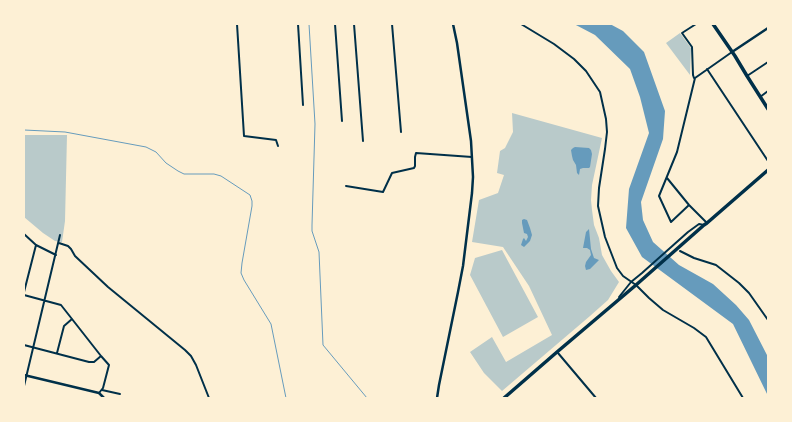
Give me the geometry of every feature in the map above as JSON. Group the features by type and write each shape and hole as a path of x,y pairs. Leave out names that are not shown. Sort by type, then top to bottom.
{"highway":[{"path":"713,24 768,109"},
{"path":"504,398 636,284 643,275 680,243 705,224 768,170"}],"street":[{"path":"236,24 244,136 276,140 278,146"},
{"path":"298,24 303,105"},
{"path":"335,24 342,121"},
{"path":"354,24 363,140"},
{"path":"392,24 401,132"},
{"path":"437,398 463,266 473,177 472,157 453,24"},
{"path":"521,24 574,58 586,71 600,92 606,119 607,132 598,206 605,237 617,268 623,276 636,284 663,310 694,328 706,337 743,398"},
{"path":"695,78 692,75 692,47 682,33 696,24"},
{"path":"689,205 671,222 659,196 677,152 695,78 768,28"},
{"path":"747,76 768,62"},
{"path":"707,69 768,160"},
{"path":"760,97 768,91"},
{"path":"346,186 383,192 392,173 414,168 416,153 472,157"},
{"path":"667,178 705,224"},
{"path":"24,234 36,245 56,256"},
{"path":"24,386 25,375 56,256 60,235"},
{"path":"59,242 68,246 75,256 108,287 186,350 196,365 209,398"},
{"path":"36,245 24,294 61,305 109,365 103,388 99,393"},
{"path":"680,251 694,258 716,265 739,283 749,293 768,320"},
{"path":"24,270 29,271"},
{"path":"616,301 631,282 643,275"},
{"path":"57,354 64,326 72,319"},
{"path":"24,345 89,362 94,362 101,356"},
{"path":"557,352 596,398"},
{"path":"25,375 99,393 104,398"},
{"path":"102,390 120,394"}],"shaded area":[{"path":"680,33 691,48 690,75 666,43"},
{"path":"512,113 602,138 592,185 592,210 594,225 599,238 602,255 619,282 608,300 502,391 484,373 470,352 492,337 506,362 552,335 529,286 503,247 472,242 479,200 498,193 504,175 497,173 500,151 505,148 513,132"},
{"path":"24,135 67,135 65,221 62,242 55,241 24,217"},
{"path":"502,250 538,317 503,337 470,275 475,258"}],"water":[{"path":"574,24 610,24 623,31 644,52 665,111 663,139 641,202 643,220 653,242 679,265 713,284 736,305 749,320 768,357 768,396 733,324 642,257 626,228 629,189 649,133 640,97 630,69 595,35"},
{"path":"575,147 589,148 592,154 590,167 580,169 579,175 577,173 571,150"},
{"path":"522,220 527,220 532,235 530,241 524,247 521,245 523,239 524,238 526,241 528,237 527,234 524,233"},
{"path":"589,229 591,249 594,258 599,260 590,269 586,270 586,262 591,255 590,250 583,248 586,232"}],"waterway":[{"path":"309,24 315,124 312,231 319,252 323,345 367,398"},
{"path":"24,130 65,132 146,147 156,152 166,163 184,174 214,174 221,176 250,195 252,206 241,273 271,324 286,398"}]}
